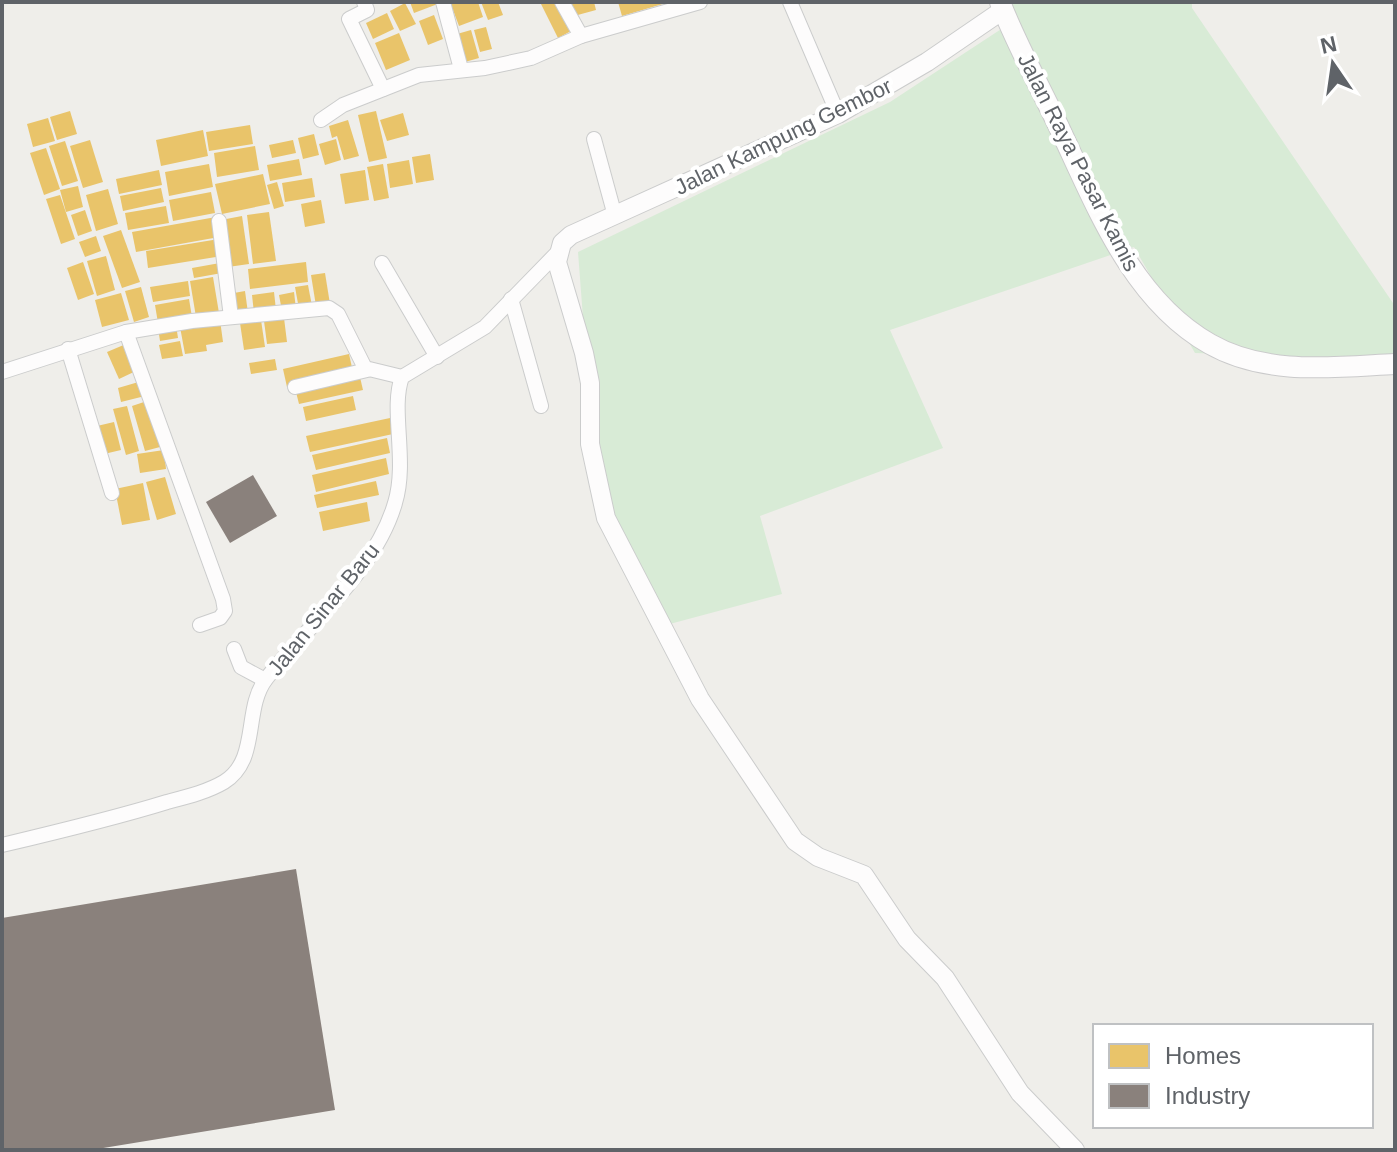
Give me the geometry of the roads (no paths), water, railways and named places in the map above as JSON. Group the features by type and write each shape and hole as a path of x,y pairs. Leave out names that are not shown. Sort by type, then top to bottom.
{"main road":[{"name":"Jalan Raya Pasar Kamis","path":"1001,6 1096,204 1139,280 1168,314 1211,345 1249,360 1298,369 1395,364"}],"street":[{"path":"364,2 367,10 349,19 383,89"},
{"path":"443,2 461,69"},
{"path":"562,2 581,36"},
{"path":"321,120 343,105 419,75 531,58 581,36 682,4 700,2"},
{"path":"790,2 838,114"},
{"name":"Jalan Kampung Gembor","path":"559,251 571,235 838,114 927,62 1001,6"},
{"path":"594,139 615,216"},
{"path":"219,221 231,317"},
{"path":"295,387 367,370 402,377 485,327 559,251"},
{"path":"559,251 559,274 584,353 590,383 590,444 606,518 700,699 795,841 818,857 864,875 907,939 945,978 1020,1093 1075,1150"},
{"path":"382,263 437,357"},
{"path":"511,299 541,406"},
{"path":"2,372 126,332 231,317 333,309 367,370"},
{"path":"126,332 223,599 225,611 220,618 200,625"},
{"path":"68,349 112,493"},
{"name":"Jalan Sinar Baru","path":"2,845 119,817 203,791 236,774 243,762 265,680 287,658 380,540 394,507 402,474 399,396 402,377"},
{"path":"234,649 241,667 265,680"}]}
